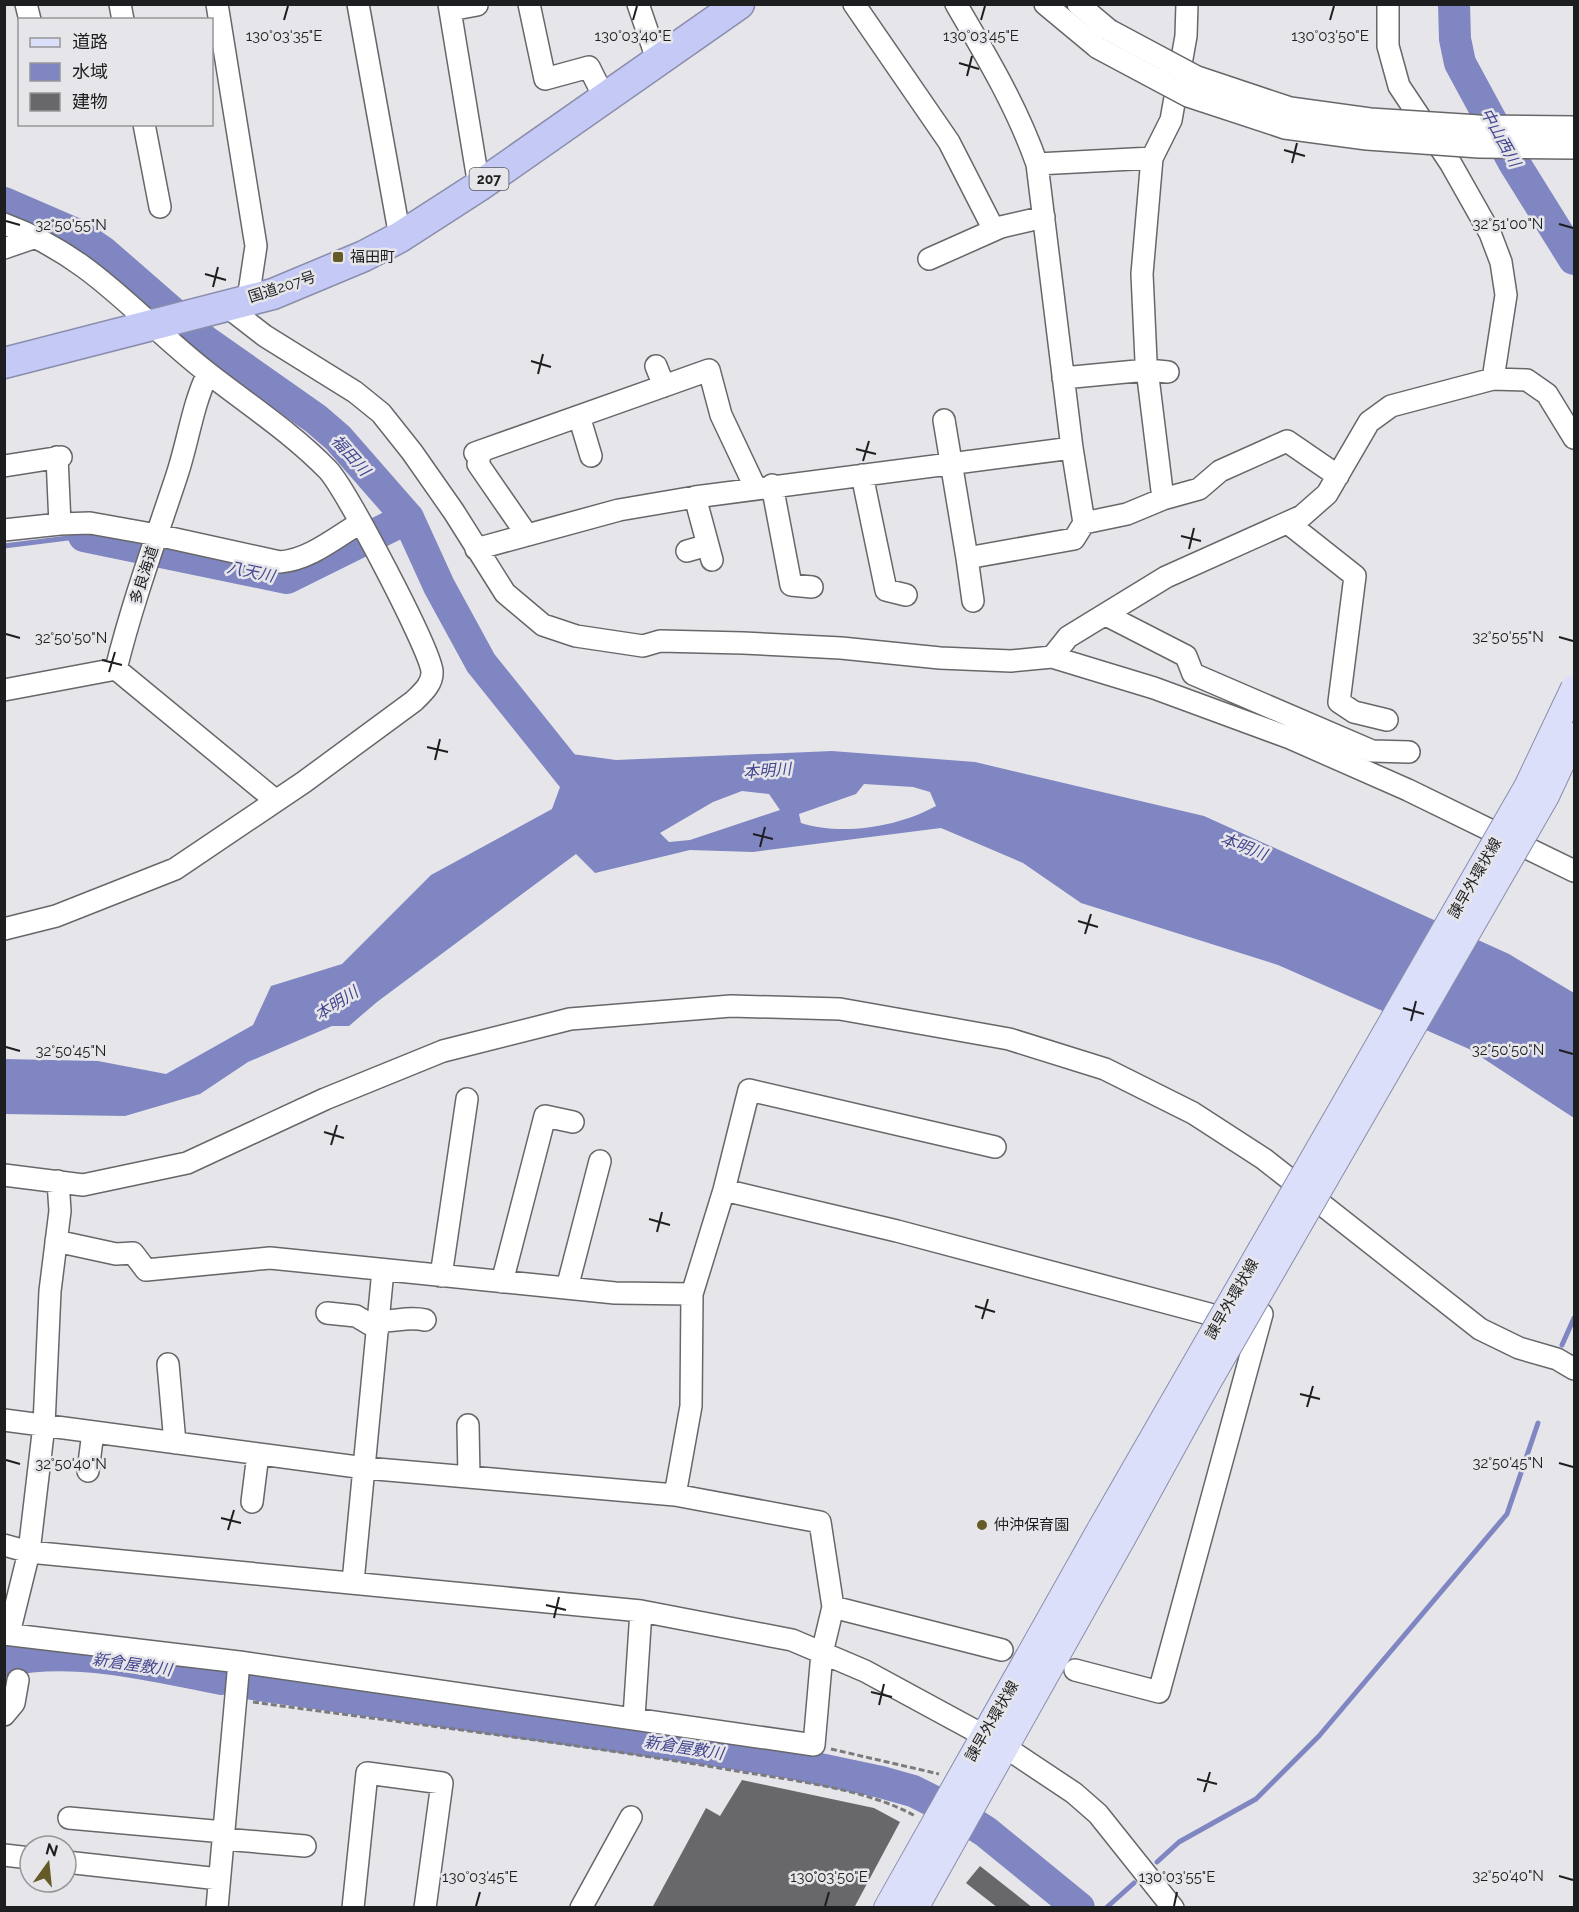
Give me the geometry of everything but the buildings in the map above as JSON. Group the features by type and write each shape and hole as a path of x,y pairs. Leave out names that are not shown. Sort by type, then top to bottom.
{"highway":[{"name":"国道207号","path":"4,363 273,294 339,268 400,237 479,186 739,4"}],"main road":[{"name":"諫早外環状線","path":"887,1908 960,1784 994,1742 1112,1534 1527,787 1575,688"},
{"name":"諫早外環状線","path":"1112,1534 1208,1382 1546,796 1575,736"},
{"name":"諫早外環状線","path":"915,1908 934,1829"}],"street":[{"path":"217,4 256,246 229,304 265,336 355,392 381,413 412,452 505,593 543,625 576,636 644,646 660,641 743,643 842,648 940,658 1011,661 1052,657 1154,688 1290,738 1408,790 1575,871"},
{"path":"358,4 400,237"},
{"path":"529,4 545,79 589,67 605,99"},
{"path":"638,4 658,62"},
{"path":"854,4 949,142 994,230"},
{"path":"956,4 1009,96 1022,122 1037,164 1072,447 1084,523 1074,539 967,558"},
{"path":"1045,4 1104,39 1188,96 1285,128 1367,140 1479,147 1575,148"},
{"path":"1078,4 1104,39 1197,77 1290,108 1370,119 1479,126 1575,127"},
{"path":"1163,499 1147,370 1142,274 1152,158 1171,120 1186,36 1187,4"},
{"path":"1388,4 1388,46 1399,86 1456,174 1490,233 1501,262 1506,295 1498,379"},
{"path":"477,5 449,7 479,186"},
{"path":"1370,119 1423,114 1575,117"},
{"path":"144,126 160,207"},
{"path":"1037,164 1152,158"},
{"path":"929,259 994,230 1044,217"},
{"path":"4,224 36,237 79,261 159,322 208,373 240,394 330,472 360,523 420,639 432,672 428,687 358,743 175,868 56,916 4,929"},
{"path":"4,248 36,237"},
{"path":"656,366 664,386"},
{"path":"527,535 478,464 478,452 709,370 721,415 764,486 791,585 812,587"},
{"path":"1063,378 1147,370 1168,372"},
{"name":"多良海道","path":"116,669 176,478 199,391 208,373"},
{"path":"1052,657 1068,637 1166,577 1302,516 1327,494 1370,422 1391,406 1498,379 1527,380 1547,394 1575,438"},
{"path":"579,416 591,456"},
{"path":"944,420 953,464 973,601"},
{"path":"1084,523 1127,514 1163,499 1199,489 1220,471 1287,441 1338,476"},
{"path":"476,549 619,510 764,486 953,464 1072,447"},
{"path":"4,466 59,457 60,524"},
{"path":"862,475 886,590 906,595"},
{"path":"687,551 710,553 695,497"},
{"path":"4,531 90,523 280,562 291,561 315,551 360,523"},
{"path":"1106,615 1186,656 1193,674 1372,751 1400,752 1388,712 1354,711 1339,702 1355,576 1288,523"},
{"path":"4,690 116,669 275,800"},
{"path":"4,1175 83,1185 187,1163 325,1099 443,1051 570,1019 731,1006 840,1009 1009,1039 1105,1069 1193,1113 1264,1158 1480,1329 1519,1348 1557,1359 1575,1369"},
{"path":"675,1495 691,1406 692,1294 724,1190 749,1090 995,1147"},
{"path":"441,1276 467,1100"},
{"path":"502,1282 545,1116 573,1122"},
{"path":"567,1288 600,1161"},
{"path":"4,1420 44,1425 365,1468 675,1495 820,1522 833,1607 822,1653 814,1745 634,1717 239,1662 7,1634 29,1552 44,1425 50,1291 60,1211 58,1181"},
{"path":"724,1190 897,1231 1258,1327"},
{"path":"57,1241 116,1254 133,1253 146,1270 270,1258 615,1293 692,1294"},
{"path":"1074,1670 1160,1692 1276,1261"},
{"path":"353,1582 365,1468 382,1389 378,1325 383,1270"},
{"path":"327,1313 356,1316 378,1325 410,1316 425,1320"},
{"path":"168,1364 175,1443"},
{"path":"468,1425 469,1477"},
{"path":"88,1471 93,1432"},
{"path":"252,1502 258,1454"},
{"path":"4,1545 29,1552 641,1611 792,1640 865,1671 994,1742 1074,1793 1098,1814 1173,1908"},
{"path":"833,1607 1002,1650"},
{"path":"634,1717 641,1611"},
{"path":"217,1908 239,1662"},
{"path":"4,1715 14,1703 18,1680"},
{"path":"353,1908 367,1773 442,1783 425,1908"},
{"path":"581,1908 631,1817"},
{"path":"69,1818 305,1846"},
{"path":"78,1863 219,1879"}],"path":[{"path":"236,1699 639,1755 814,1784 898,1806 934,1829"},
{"path":"814,1745 960,1784"}],"water":[{"name":"本明川","path":"832,751 975,762 1204,816 1509,954 1574,993 1574,1118 1469,1049 1278,965 1081,903 1023,863 941,828 753,852 690,850 595,873 576,854 377,1002 349,1026 332,1026 248,1062 200,1094 125,1116 5,1114 4,1059 98,1061 166,1074 253,1025 271,986 342,964 431,875 552,809 572,754 616,760","holes":["864,784 913,787 930,792 936,806 905,819 870,827 834,829 801,823 799,814 856,794","742,791 769,794 780,810 690,840 669,842 660,833 713,802"]}],"waterway":[{"name":"中山西川","path":"1454,4 1455,39 1460,63 1513,161 1574,259"},
{"name":"福田川","path":"4,203 78,235 104,253 205,341 316,419 338,438 408,518 439,586 481,663 594,804"},
{"name":"八天川","path":"84,536 287,578 408,518"},
{"path":"4,546 84,536"},
{"path":"1562,1345 1574,1318"},
{"path":"1157,1862 1179,1842 1256,1799 1319,1736 1507,1514 1538,1423"},
{"name":"新倉屋敷川","path":"4,1661 59,1655 86,1656 141,1663 222,1679"},
{"name":"新倉屋敷川","path":"252,1684 711,1750 791,1763 881,1782 913,1791 955,1812 986,1832 1079,1908"},
{"path":"1106,1908 1134,1883"}],"place":[{"name":"福田町","path":"338,257"},
{"name":"仲沖保育園","path":"982,1525"}]}
